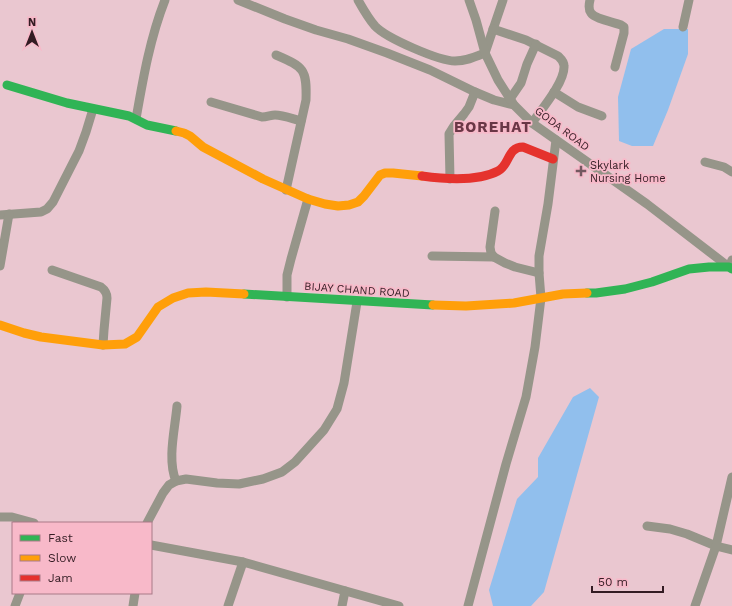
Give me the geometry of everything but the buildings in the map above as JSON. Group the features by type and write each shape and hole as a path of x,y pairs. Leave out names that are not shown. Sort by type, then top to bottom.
{"main road":[{"path":"7,85 67,103 124,115 136,119 146,125 180,132 190,136 203,147 217,155 286,190 308,199 338,206 358,202 380,175 385,173 393,172 450,178 484,176 501,170 513,151 519,146 553,159"},
{"name":"BIJAY CHAND ROAD","path":"0,325 41,337 103,345 125,344 137,337 158,307 173,298 188,293 206,292 357,302 466,306 514,303 563,294 596,293 625,289 652,282 690,269 731,265"}],"street":[{"path":"136,119 148,55 165,0"},
{"path":"238,0 285,19 387,53 430,70 494,100 512,102 536,44"},
{"path":"358,0 375,26 386,35 440,59 455,61 467,60 485,53 503,0"},
{"name":"GODA ROAD","path":"469,0 485,53 498,80 512,102 532,122 556,140 731,265"},
{"path":"590,0 589,9 591,13 624,27 624,33 616,66"},
{"path":"683,27 689,0"},
{"path":"493,29 536,44 558,56 562,60 564,70 560,81 554,92 532,122"},
{"path":"276,55 293,62 301,68 305,76 306,86 306,100 286,190"},
{"path":"450,178 449,134 469,108 475,92"},
{"path":"554,92 578,107 602,116"},
{"path":"211,102 262,117 279,115 301,121"},
{"path":"0,266 4,215 41,212 47,209 53,202 79,151 93,109"},
{"path":"468,606 506,464 526,397 535,347 541,298 539,256 548,204 556,140"},
{"path":"705,162 724,167 732,172"},
{"path":"287,297 287,275 308,199"},
{"path":"495,211 490,248 491,253 515,267 539,273"},
{"path":"432,256 494,256"},
{"path":"52,270 101,287 107,293 103,345"},
{"path":"148,522 163,493 169,485 176,481 186,479 240,484 263,479 282,472 295,462 324,430 337,409 344,383 357,302"},
{"path":"176,481 173,474 172,453 177,406"},
{"path":"695,606 716,546 732,477"},
{"path":"0,517 12,517 30,522"},
{"path":"647,526 670,529 687,534 716,546 732,550"},
{"path":"152,545 243,562 345,591 380,603 399,606"},
{"path":"228,606 243,562"},
{"path":"342,606 345,591"},
{"path":"15,606 20,594"},
{"path":"133,606 135,594"}],"water":[{"path":"664,29 688,29 688,54 668,110 653,146 632,146 619,141 618,97 631,49"},
{"path":"590,388 599,397 544,592 531,606 493,606 489,590 517,499 538,477 538,458 573,397"}],"traffic: fast":[{"path":"7,85 67,103 129,116 147,125 176,131"},
{"path":"587,293 625,289 652,282 689,269 709,267 729,267 732,269"},
{"path":"244,294 433,305"}],"traffic: slow":[{"path":"176,131 190,136 203,147 263,179 308,199 325,204 338,206 358,202 380,175 385,173 422,176"},
{"path":"0,325 41,337 103,345 125,344 137,337 158,307 173,298 188,293 206,292 244,294"},
{"path":"433,305 466,306 514,303 563,294 587,293"}],"traffic: jam":[{"path":"422,176 460,179 480,177 498,171 505,165 514,150 523,147 553,159"}],"place":[{"name":"Skylark Nursing Home","path":"581,171"}],"district":[{"name":"BOREHAT","path":"493,127"}]}
